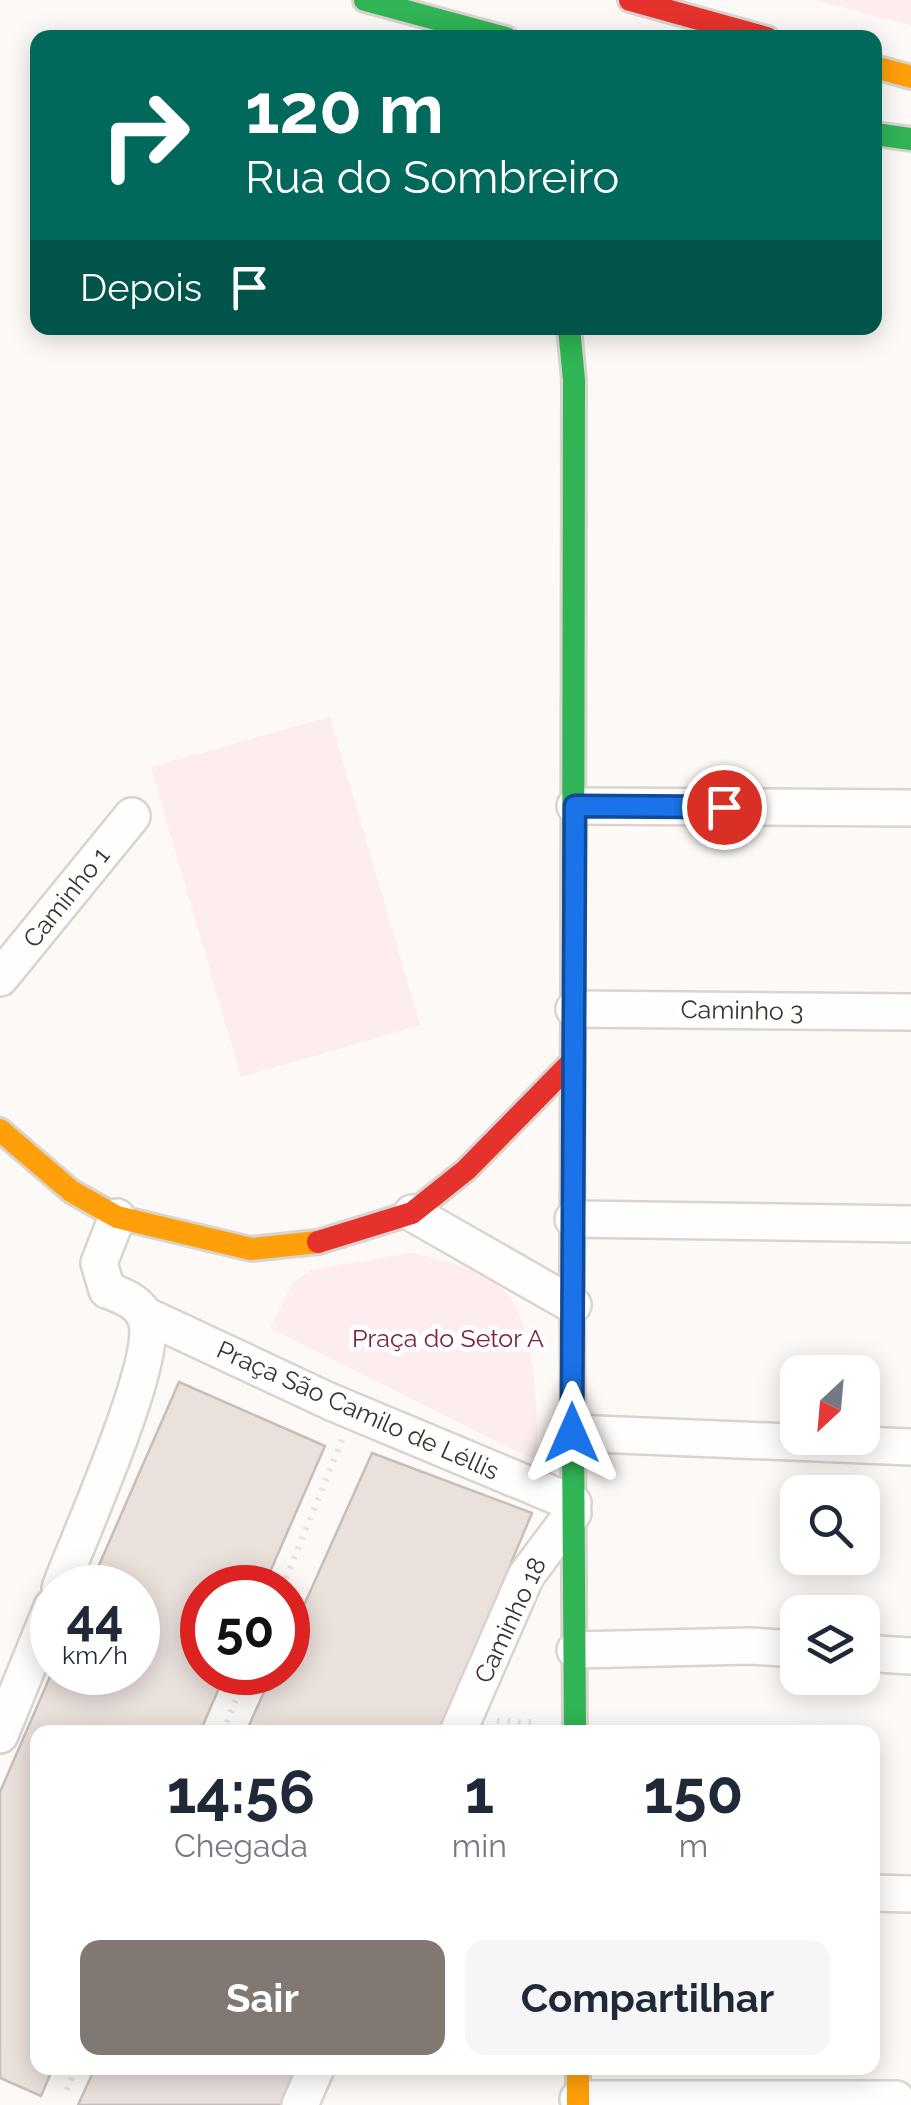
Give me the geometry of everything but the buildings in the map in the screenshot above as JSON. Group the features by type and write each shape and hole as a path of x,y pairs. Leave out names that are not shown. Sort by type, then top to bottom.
{"main road":[{"path":"630,0 738,30"},
{"path":"373,2 409,30"},
{"path":"373,2 476,30"},
{"path":"882,69 911,77"},
{"path":"882,135 911,140"},
{"path":"569,335 574,366 575,1725"},
{"path":"574,366 584,335"},
{"path":"0,1130 72,1190 117,1217 251,1249 290,1247 338,1238 412,1213 466,1170 572,1061"}],"street":[{"path":"575,806 911,808"},
{"name":"Caminho 1","path":"0,978 132,816"},
{"name":"Caminho 3","path":"574,1009 911,1012"},
{"path":"412,1213 573,1305"},
{"name":"Praça São Camilo de Léllis","path":"117,1217 99,1263 107,1290 130,1299 144,1316 573,1508"},
{"path":"573,1218 911,1224"},
{"path":"69,1565 141,1374 148,1326 144,1316"},
{"path":"572,1433 911,1447"},
{"name":"Caminho 18","path":"461,1725 526,1576 573,1508"},
{"path":"575,1650 780,1648"},
{"path":"880,1655 911,1656"},
{"path":"0,1735 30,1661"},
{"path":"880,1893 911,1894"},
{"path":"300,2105 313,2075"},
{"path":"578,2090 896,2100"}],"path":[{"path":"292,1565 356,1412"},
{"path":"226,1725 238,1695"},
{"path":"67,2090 73,2075"}],"green space":[{"path":"815,0 911,0 911,25"},
{"path":"330,717 420,1025 241,1077 151,767"},
{"name":"Praça do Setor A","path":"413,1253 475,1272 508,1295 527,1338 532,1364 539,1462 270,1328 293,1283 311,1270"}],"traffic: fast":[{"path":"365,0 476,30"},
{"path":"882,135 911,139"},
{"path":"570,335 574,380 573,995"},
{"path":"572,1287 575,1725"}],"traffic: slow":[{"path":"882,69 911,77"},
{"path":"0,1130 71,1191 117,1217 251,1249 318,1242"},
{"path":"578,2075 578,2105"}],"traffic: jam":[{"path":"630,0 738,30"},
{"path":"572,1287 573,995"},
{"path":"318,1242 412,1213 466,1170 573,1061"}],"route":[{"path":"572,1433 575,806 724,807"}]}
